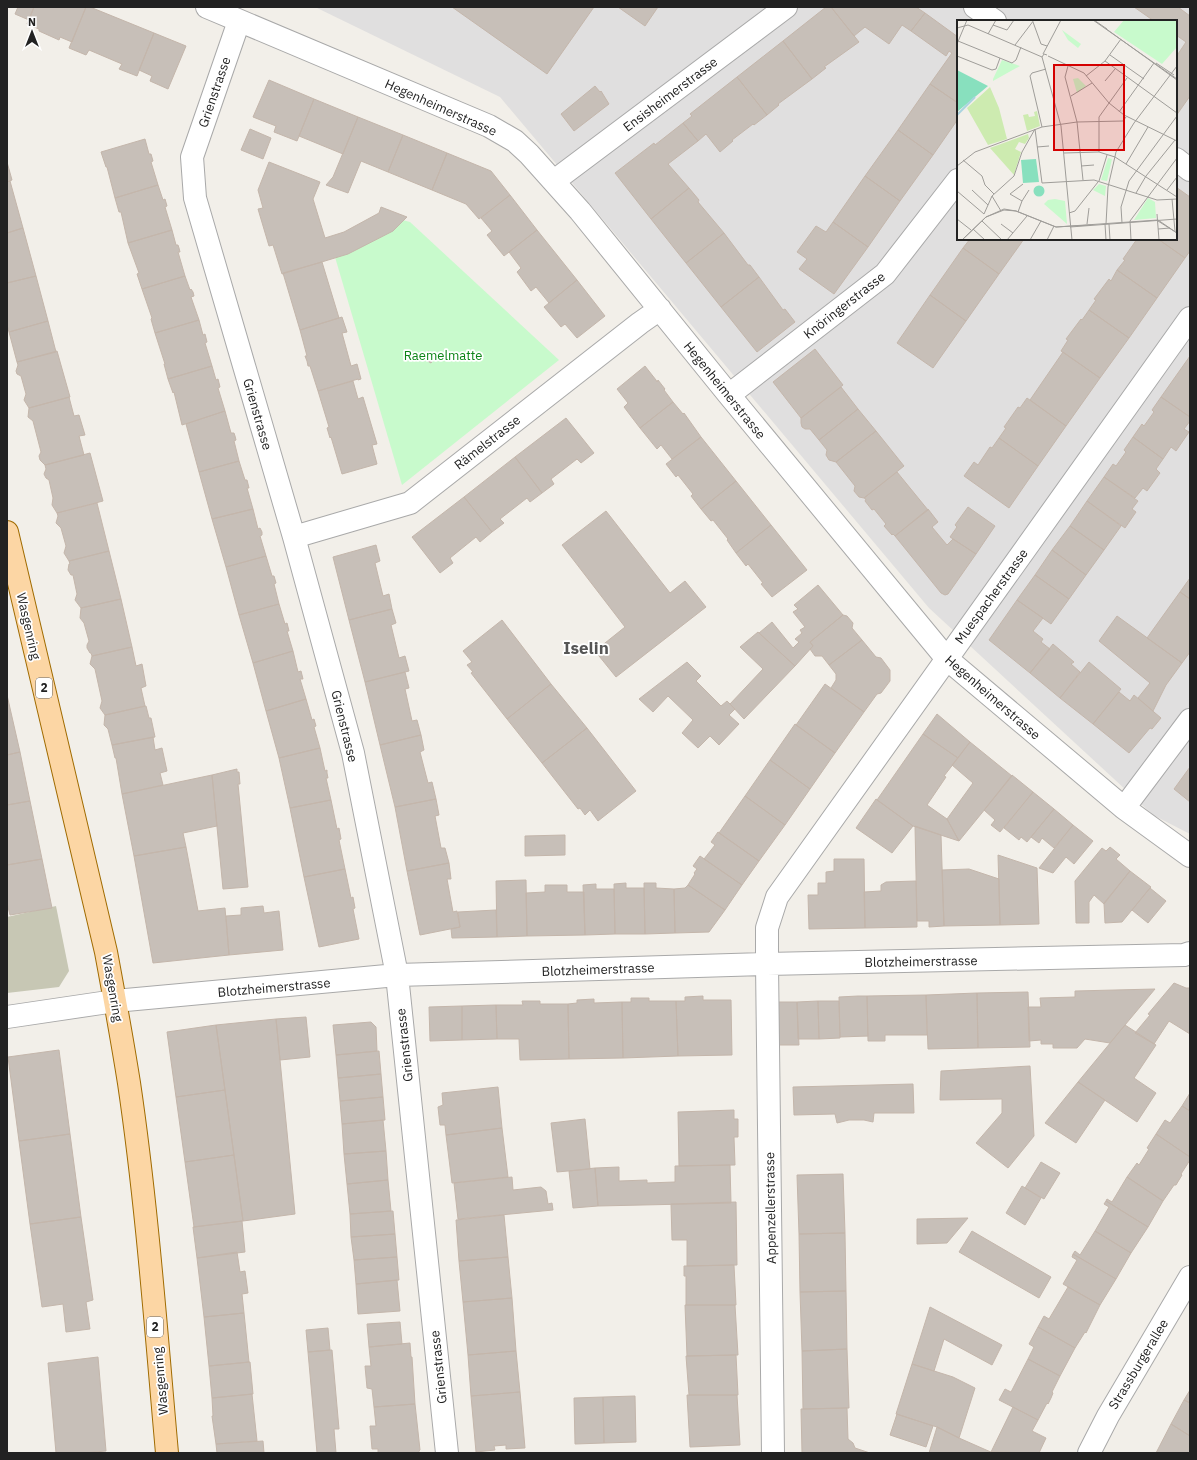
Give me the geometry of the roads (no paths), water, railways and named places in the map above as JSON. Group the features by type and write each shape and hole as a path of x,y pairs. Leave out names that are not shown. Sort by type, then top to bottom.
{"main road":[{"name":"Wasgenring","path":"7,532 106,952 115,1001 129,1084 143,1201 167,1453"}],"street":[{"name":"Hegenheimerstrasse","path":"207,7 489,126 515,141 529,154 580,211 729,395 947,659 1124,808 1190,856"},
{"name":"Ensisheimerstrasse","path":"554,181 786,7"},
{"path":"975,7 993,20"},
{"name":"Grienstrasse","path":"239,21 192,157 195,198 294,538 353,753 397,976 447,1453"},
{"path":"1177,160 1190,170"},
{"name":"Knöringerstrasse","path":"729,395 884,274 957,181"},
{"name":"Rämelstrasse","path":"294,538 410,503 640,323 660,310"},
{"name":"Muespacherstrasse","path":"766,964 767,928 777,897 1190,318"},
{"path":"1124,808 1190,720"},
{"name":"Blotzheimerstrasse","path":"7,1017 115,1001 397,976 766,964 1121,957 1184,955 1190,953"},
{"name":"Appenzellerstrasse","path":"766,964 773,1453"},
{"name":"Strassburgerallee","path":"1089,1453 1108,1416 1190,1277"}],"district":[{"name":"Iselin","path":"586,648"}],"park label":[{"name":"Raemelmatte","path":"443,355"}]}
